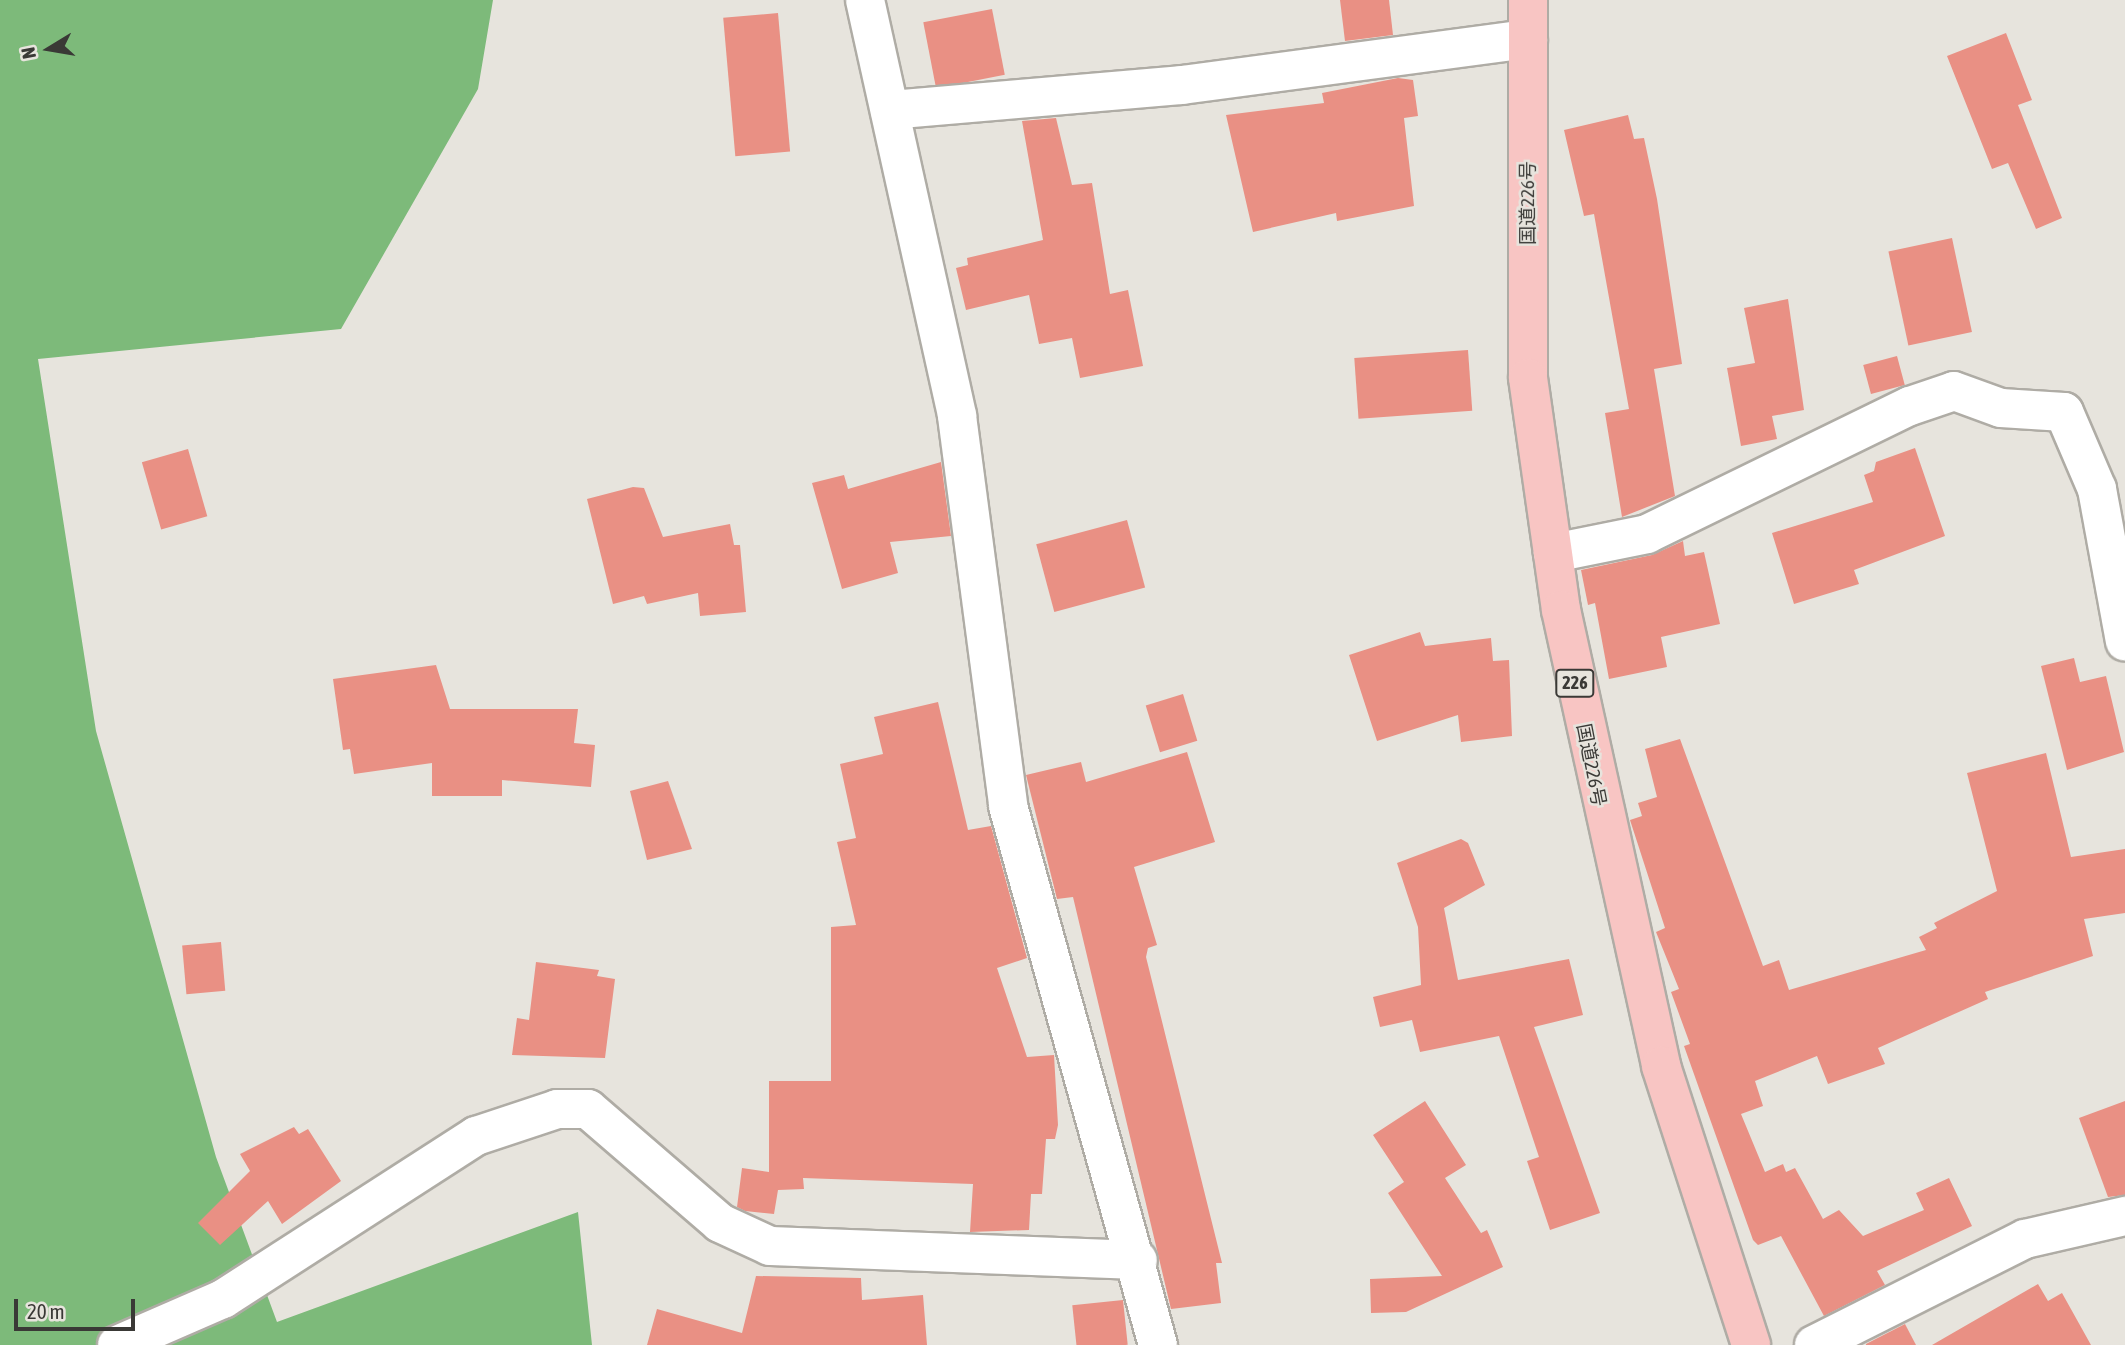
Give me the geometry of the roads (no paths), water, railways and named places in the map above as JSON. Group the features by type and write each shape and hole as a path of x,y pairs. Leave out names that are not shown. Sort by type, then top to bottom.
{"highway":[{"name":"国道226号","path":"1528,0 1528,377 1553,553 1599,804 1661,1066 1751,1345"}],"street":[{"path":"865,0 957,416 1008,806 1138,1260 1158,1345"},
{"path":"890,110 1182,86 1528,39"},
{"path":"1553,553 1647,534 1910,406 1954,391 2001,408 2064,412 2097,489 2125,641"},
{"path":"117,1345 223,1299 476,1136 557,1109 588,1109 720,1223 770,1246 1138,1260"},
{"path":"1814,1345 2025,1239 2125,1216"}]}
